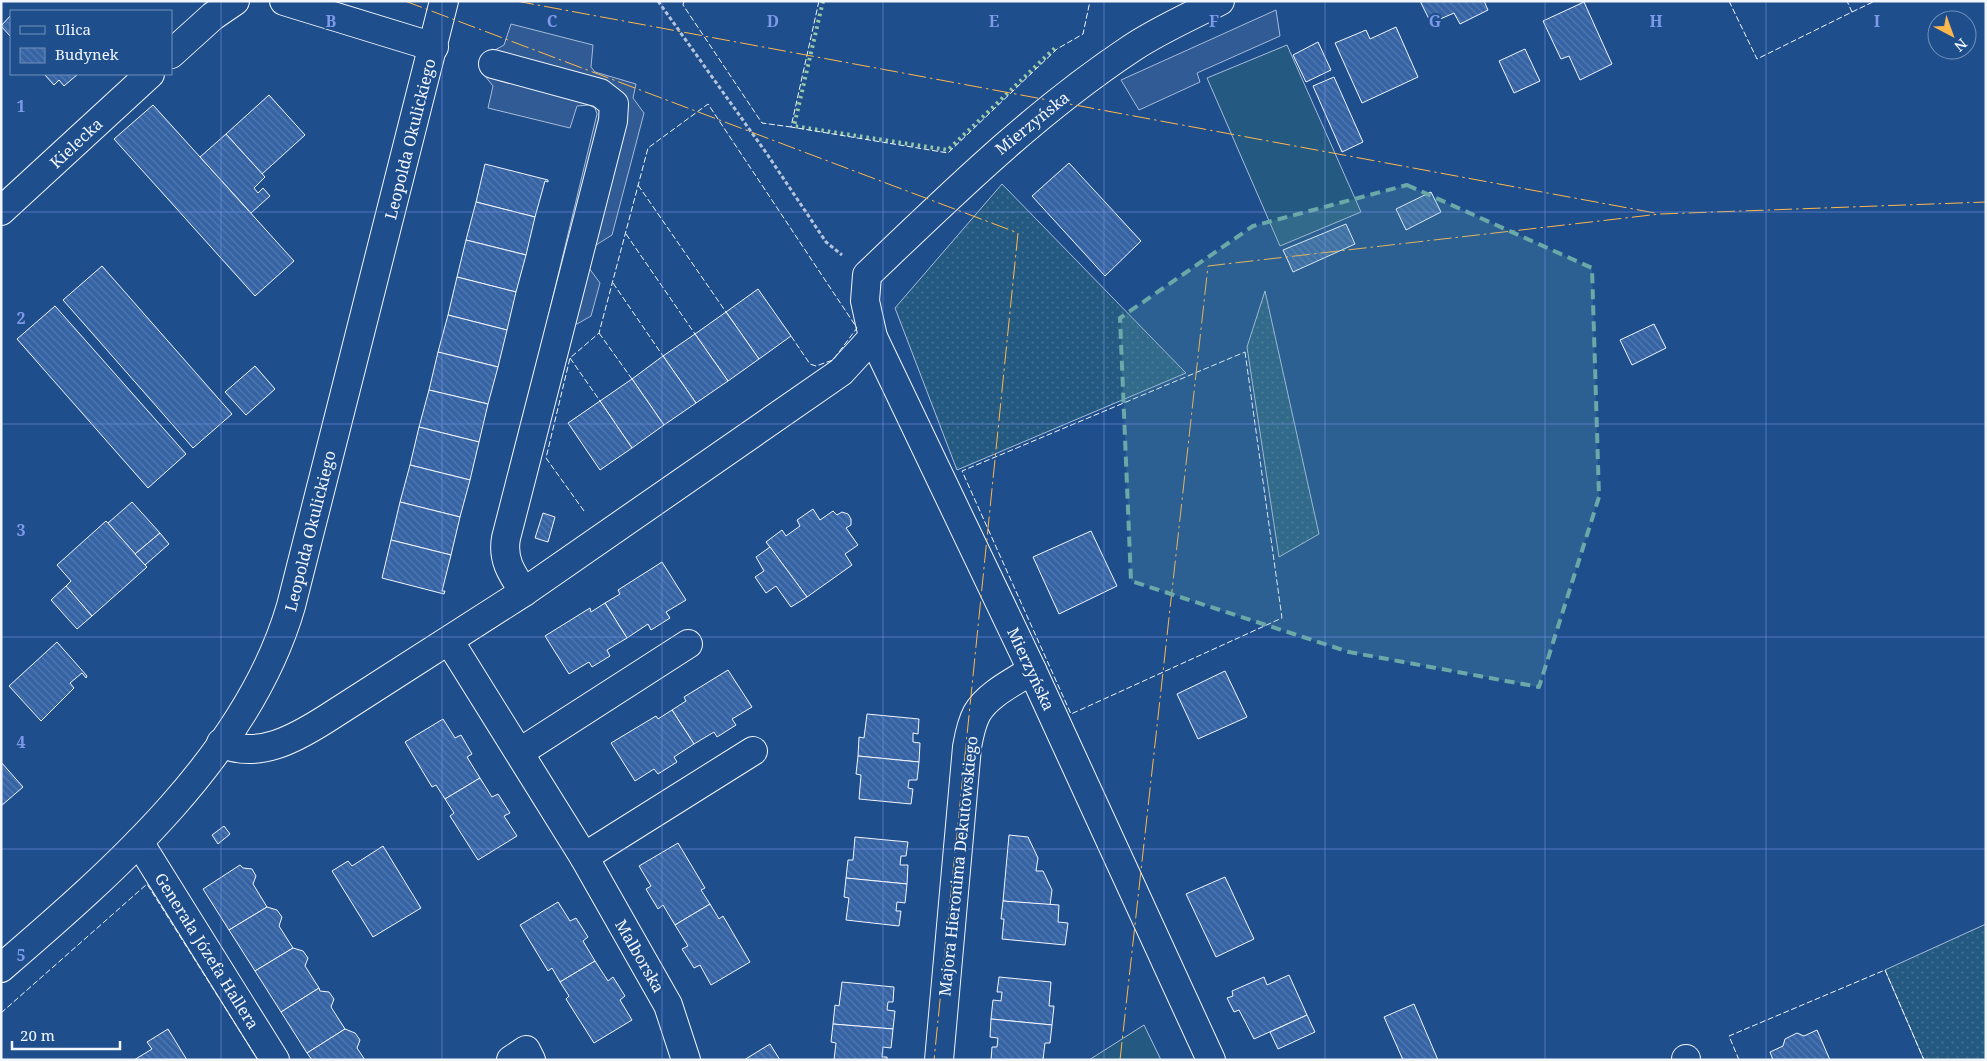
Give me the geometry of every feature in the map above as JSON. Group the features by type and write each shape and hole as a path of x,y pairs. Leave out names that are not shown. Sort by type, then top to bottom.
{"street":[{"path":"172,53 213,16 235,1"},
{"path":"284,1 434,47"},
{"name":"Leopolda Okulickiego","path":"1,968 74,906 139,842 179,797 221,743 253,693 286,624 434,47 444,1"},
{"name":"Mierzyńska","path":"1211,1060 1032,670 872,337 864,301 867,275 997,151 1069,93 1134,46 1220,1"},
{"path":"493,64 600,94 614,104 613,121 506,538 505,558 511,573 524,592"},
{"name":"Kielecka","path":"1,211 149,75"},
{"path":"221,743 244,749 260,748 301,734 450,642 841,372 872,337"},
{"name":"Malborska","path":"450,642 584,857 668,1005 686,1060"},
{"path":"520,752 688,644"},
{"name":"Majora Hieronima Dekutowskiego","path":"939,1060 967,747 971,729 977,713 996,694 1032,670"},
{"path":"584,857 753,751"},
{"name":"Generała Józefa Hallera","path":"139,842 275,1060"},
{"path":"511,1060 526,1050 532,1060"}],"path":[{"path":"658,1 767,154 826,242 867,275"}],"highlighted area":[{"path":"1407,185 1592,268 1599,497 1539,687 1349,652 1131,581 1120,318 1253,226"}],"shaded area":[{"path":"1276,10 1280,36 1197,73 1200,82 1139,110 1121,80"},
{"path":"511,24 593,45 591,67 595,72 636,84 633,98 644,113 612,235 596,245 589,268 600,283 591,316 577,324 548,317 597,114 595,108 589,105 577,106 570,128 488,108 493,86 485,76 492,49 495,50 504,45"},
{"path":"1287,45 1361,212 1280,246 1207,78"},
{"path":"1002,184 1186,373 957,470 895,308"},
{"path":"1265,291 1319,534 1279,557 1247,347"},
{"path":"1986,924 1986,1060 1924,1060 1885,970"},
{"path":"1144,1025 1161,1060 1089,1060"}],"building":[{"path":"1420,1 1484,1 1488,10 1460,24 1454,13 1431,23"},
{"path":"1584,2 1612,64 1580,80 1569,56 1561,59 1543,21"},
{"path":"10,16 10,36 1,26"},
{"path":"1396,27 1418,77 1362,103 1335,43 1366,30 1370,39"},
{"path":"1318,42 1331,70 1306,82 1293,55"},
{"path":"1525,49 1540,81 1514,93 1499,61"},
{"path":"45,75 77,75 64,86 59,80 54,85"},
{"path":"1334,77 1363,142 1342,152 1313,86"},
{"path":"269,95 305,135 262,174 226,134"},
{"path":"153,105 294,261 255,296 114,139"},
{"path":"226,134 265,177 254,188 258,193 263,188 270,196 251,213 200,157"},
{"path":"1069,163 1141,241 1105,276 1032,196"},
{"path":"485,164 548,180 548,182 545,181 535,217 476,202"},
{"path":"1431,192 1441,212 1406,230 1396,209"},
{"path":"476,202 535,217 526,255 466,240"},
{"path":"1346,224 1355,244 1293,272 1283,250"},
{"path":"466,240 526,255 516,292 457,277"},
{"path":"102,266 232,414 193,448 63,300"},
{"path":"457,277 516,292 507,330 448,315"},
{"path":"758,289 791,336 759,359 726,312"},
{"path":"55,306 186,454 148,488 17,339"},
{"path":"726,312 759,359 728,381 695,334"},
{"path":"448,315 507,330 498,367 438,352"},
{"path":"1654,324 1666,348 1632,365 1620,340"},
{"path":"695,334 728,381 696,403 663,356"},
{"path":"438,352 498,367 488,404 429,390"},
{"path":"663,356 696,403 664,425 632,379"},
{"path":"255,366 275,389 246,415 225,392"},
{"path":"632,379 664,425 632,448 600,401"},
{"path":"429,390 488,404 479,442 419,427"},
{"path":"600,401 632,448 600,470 568,423"},
{"path":"419,427 479,442 470,480 410,465"},
{"path":"410,465 470,480 460,517 400,502"},
{"path":"132,502 160,533 135,554 108,523"},
{"path":"400,502 460,517 451,555 391,540"},
{"path":"813,509 820,520 833,511 837,515 842,512 848,514 851,519 851,525 846,528 858,545 845,554 852,565 807,597 766,542 782,530 786,536 800,526 797,520"},
{"path":"543,513 555,517 548,542 535,538"},
{"path":"106,521 147,567 92,616 66,586 71,581 57,565"},
{"path":"1091,531 1117,586 1059,614 1033,557"},
{"path":"160,533 169,544 145,565 135,554"},
{"path":"391,540 451,555 442,591 445,591 444,594 382,578"},
{"path":"770,547 807,597 791,607 776,586 766,593 755,577 764,571 756,557"},
{"path":"662,562 686,600 666,612 670,618 651,630 648,624 627,638 605,603 620,594 618,590"},
{"path":"66,586 92,616 77,629 51,600"},
{"path":"605,603 627,638 607,650 610,656 592,667 589,662 569,674 545,636 590,608 591,612"},
{"path":"57,642 87,676 86,678 82,673 70,683 74,688 41,721 9,686"},
{"path":"728,670 752,707 732,719 736,725 717,737 714,732 694,744 672,710 686,701 684,697"},
{"path":"1225,671 1247,717 1198,739 1177,694"},
{"path":"672,710 694,744 674,757 677,762 658,774 654,769 635,781 611,743 656,716 658,719"},
{"path":"867,714 919,719 918,734 913,733 913,742 920,743 919,762 858,756 859,737 864,738"},
{"path":"443,719 455,738 461,735 472,754 467,757 480,778 445,799 436,785 432,787 405,742"},
{"path":"858,756 919,762 917,780 909,780 908,788 913,789 911,804 859,799 861,775 856,774"},
{"path":"1,762 23,787 1,806"},
{"path":"480,778 492,797 498,794 510,813 504,816 517,836 478,860 450,816 454,813 445,799"},
{"path":"224,826 230,834 218,844 212,835"},
{"path":"1009,835 1028,837 1038,858 1036,871 1043,871 1052,890 1050,905 1003,901"},
{"path":"855,837 908,842 906,856 901,856 900,865 908,865 907,884 846,878 848,860 853,860"},
{"path":"678,843 705,888 701,890 710,904 675,925 663,905 658,909 646,889 651,886 639,866"},
{"path":"383,846 421,908 373,937 332,871 348,861 352,866"},
{"path":"240,865 243,868 252,869 256,876 253,884 267,907 229,930 203,889"},
{"path":"1225,877 1254,939 1216,957 1186,894"},
{"path":"846,878 907,884 905,903 897,902 896,911 901,911 899,926 846,920 849,898 844,897"},
{"path":"1003,901 1059,905 1058,922 1068,923 1065,945 1002,939 1004,919 1001,919"},
{"path":"558,902 570,921 576,918 588,937 583,941 595,961 560,982 552,968 548,971 520,925"},
{"path":"710,904 719,919 723,916 750,962 711,985 700,965 694,968 682,949 688,946 675,925"},
{"path":"267,907 277,910 282,917 279,926 293,948 255,971 229,930"},
{"path":"293,948 303,951 308,958 305,966 319,988 281,1012 255,971"},
{"path":"595,961 608,981 613,977 625,996 620,1000 632,1020 594,1043 566,999 569,996 560,982"},
{"path":"1289,975 1307,1015 1254,1039 1239,1010 1234,1012 1227,998 1233,996 1232,991 1264,977 1267,985"},
{"path":"999,977 1051,982 1049,1006 1054,1006 1052,1025 991,1019 993,1000 1001,1001 1002,992 997,992"},
{"path":"842,982 894,987 893,1002 888,1002 887,1010 895,1011 893,1029 833,1024 835,1005 839,1006"},
{"path":"319,988 320,991 329,992 334,999 331,1007 345,1029 307,1053 281,1012"},
{"path":"1414,1004 1438,1060 1403,1060 1384,1017"},
{"path":"1307,1015 1315,1032 1278,1049 1270,1032"},
{"path":"991,1019 1052,1025 1050,1043 1045,1043 1043,1060 991,1060 992,1047 997,1047 998,1038 990,1037"},
{"path":"833,1024 893,1029 891,1048 883,1047 882,1057 887,1057 887,1060 834,1060 836,1043 831,1042"},
{"path":"168,1029 187,1060 134,1060 152,1049 147,1042"},
{"path":"345,1029 355,1033 360,1040 357,1048 365,1060 312,1060 307,1053"},
{"path":"1817,1030 1830,1060 1773,1060 1770,1052 1783,1046 1785,1039 1797,1033 1804,1036"},
{"path":"770,1044 780,1060 744,1060"}],"hedge":[{"path":"823,1 794,126 948,150 1056,47"}],"fence":[{"path":"684,1 683,5 762,123 791,127"},
{"path":"819,1 791,127 948,153 1057,49 1083,34 1090,1"},
{"path":"1729,1 1757,59 1852,12 1847,1"},
{"path":"1852,12 1875,1"},
{"path":"584,511 546,458 570,358 599,333 648,148 708,104 857,328 833,360 816,366 810,364 791,336"},
{"path":"638,185 726,312"},
{"path":"626,234 695,334"},
{"path":"613,283 663,356"},
{"path":"599,333 632,379"},
{"path":"1245,352 1282,618 1071,714 962,471 1245,352"},
{"path":"570,358 600,401"},
{"path":"1,1013 147,884 258,1060"},
{"path":"1739,1060 1729,1036 1885,970 1924,1060"}],"power":[{"path":"405,1 1018,233 934,1060"},
{"path":"516,1 1655,213"},
{"path":"1120,1060 1208,266 1660,214 1986,202"}]}
